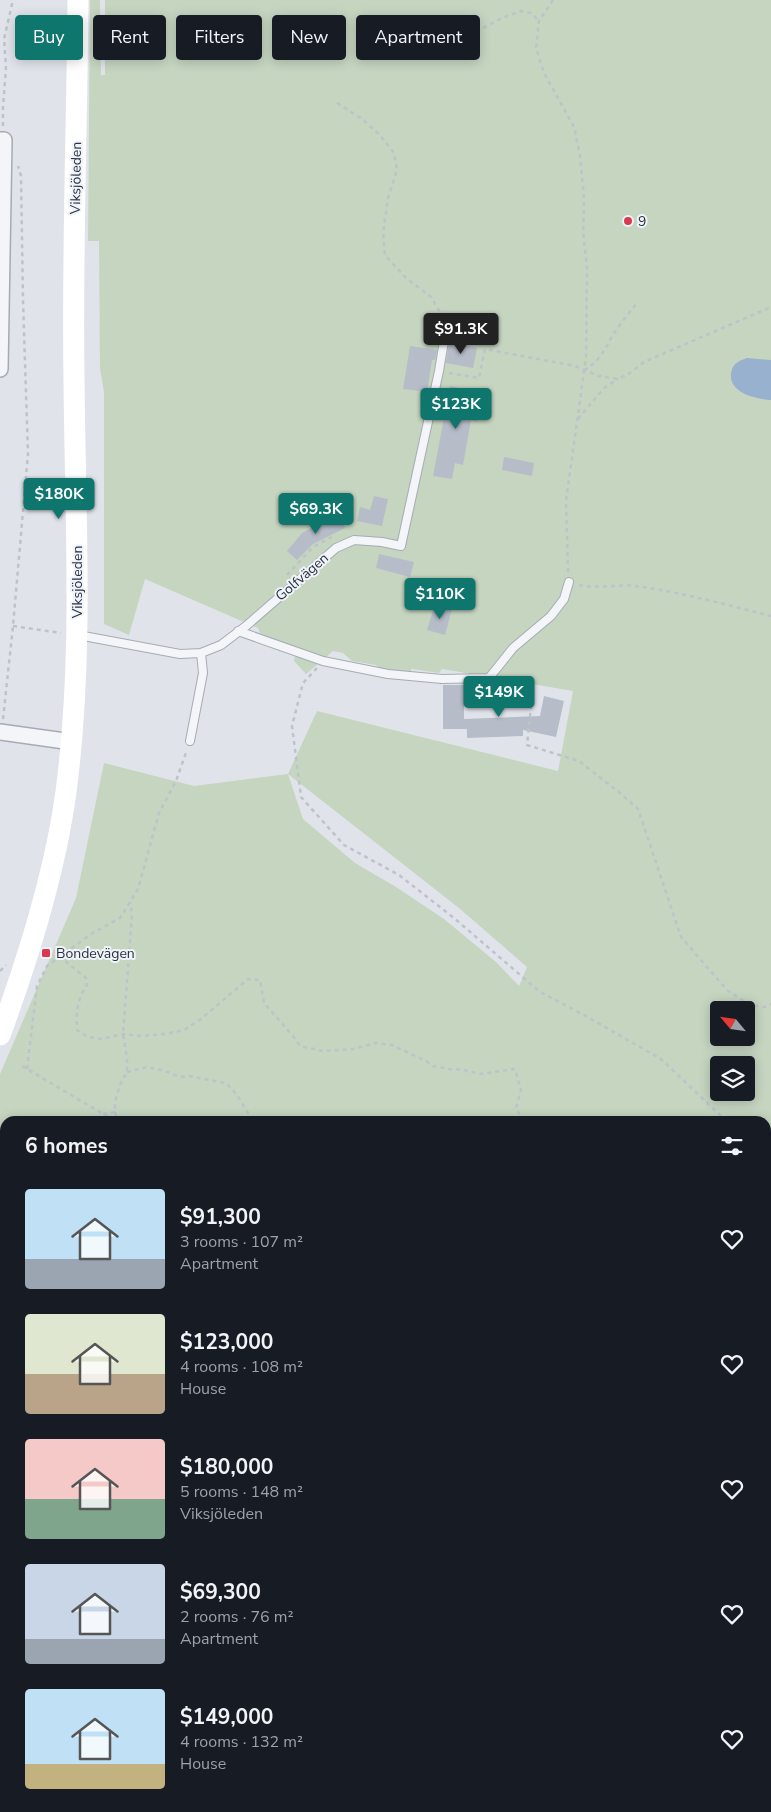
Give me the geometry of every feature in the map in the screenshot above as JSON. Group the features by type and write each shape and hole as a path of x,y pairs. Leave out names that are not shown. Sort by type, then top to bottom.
{"main road":[{"name":"Viksjöleden","path":"0,1035 23,973 56,852 66,795 72,742 78,568 74,376 78,0"}],"street":[{"path":"0,369 2,144"},
{"path":"1,732 72,742"}],"lane":[{"name":"Golfvägen","path":"76,635 180,654 201,653 221,645 336,548 354,540 382,542 401,546 439,371 444,341 445,319"},
{"path":"238,630 323,661 388,674 442,679 489,678 513,648 551,616 564,599 568,582"},
{"path":"190,741 202,674 201,653"}],"path":[{"path":"1,732 13,626 28,454 21,176 17,158 2,144 6,68 4,40 13,0"},
{"path":"553,0 540,21 536,48 544,73 574,127 580,155 584,199 583,232 587,267 584,370 566,502 568,582 587,586 636,586 733,606 771,616"},
{"path":"480,30 502,18 522,11 531,12 540,21"},
{"path":"0,39 4,40"},
{"path":"337,103 362,119 379,134 394,152 397,170 388,198 383,233 385,255 406,278 431,297 445,319"},
{"path":"584,370 592,365 606,349 613,334 636,304"},
{"path":"577,420 591,401 604,388 630,373 644,362 771,307"},
{"path":"439,371 479,378 485,349 576,366 599,376 618,379"},
{"path":"13,626 76,635"},
{"path":"323,661 303,683 292,726 301,796 344,845 399,874 454,918 540,992 662,1058 720,1116"},
{"path":"489,678 516,690 531,707 527,745 579,762 638,809 681,937 727,990 750,1005 766,1008 771,1004"},
{"path":"27,1069 37,986 47,966 91,934 120,918 130,902 138,889 160,813 176,781 190,741"},
{"path":"115,1116 115,1101 127,1072 123,1034 132,914 130,902"},
{"path":"59,956 86,978 87,985 81,994 76,1013 77,1030 88,1037 102,1039 123,1034 141,1036 184,1030 201,1019 248,979 260,980 264,1003 300,1046 323,1051 354,1049 375,1043 392,1045 433,1066 454,1070 460,1069 480,1074 515,1069 521,1090 516,1108 520,1116"},
{"path":"0,971 6,965"},
{"path":"22,1066 107,1116"},
{"path":"127,1072 147,1067 180,1077 189,1076 226,1082 250,1116"},
{"path":"103,1114 115,1112"}],"green space":[{"path":"90,0 100,0 100,15 93,15 93,60 101,60 101,75 105,75 105,60 166,60 166,15 105,15 105,0 771,0 771,1116 0,1116 0,1074 76,898 104,763 194,786 288,774 317,711 558,771 573,691 442,669 439,673 412,669 404,679 389,676 376,665 352,661 343,653 333,651 306,674 294,661 296,649 260,633 258,628 145,579 129,635 104,624 104,392 100,368 99,241 88,241","holes":["288,774 459,908 527,967 519,986 496,962 444,919 396,887 355,863 303,819"]}],"water":[{"path":"747,358 771,360 771,400 745,394 734,386 731,374 734,365"}],"building":[{"path":"449,343 477,348 473,368 446,363"},
{"path":"410,346 437,350 435,360 432,360 427,392 403,389"},
{"path":"450,386 482,393 477,422 471,420 463,465 455,463 452,479 433,476"},
{"path":"504,457 534,463 532,476 502,470"},
{"path":"374,496 388,499 382,526 357,521 360,507 370,510"},
{"path":"339,513 345,528 313,544 297,560 287,551 302,533"},
{"path":"379,554 414,562 410,577 376,568"},
{"path":"435,604 452,609 445,635 427,630"},
{"path":"443,685 464,685 464,719 540,716 544,696 564,701 556,737 523,730 523,736 467,738 467,729 443,729"}],"place":[{"name":"9","path":"628,221"},
{"name":"Bondevägen","path":"46,953"}]}
